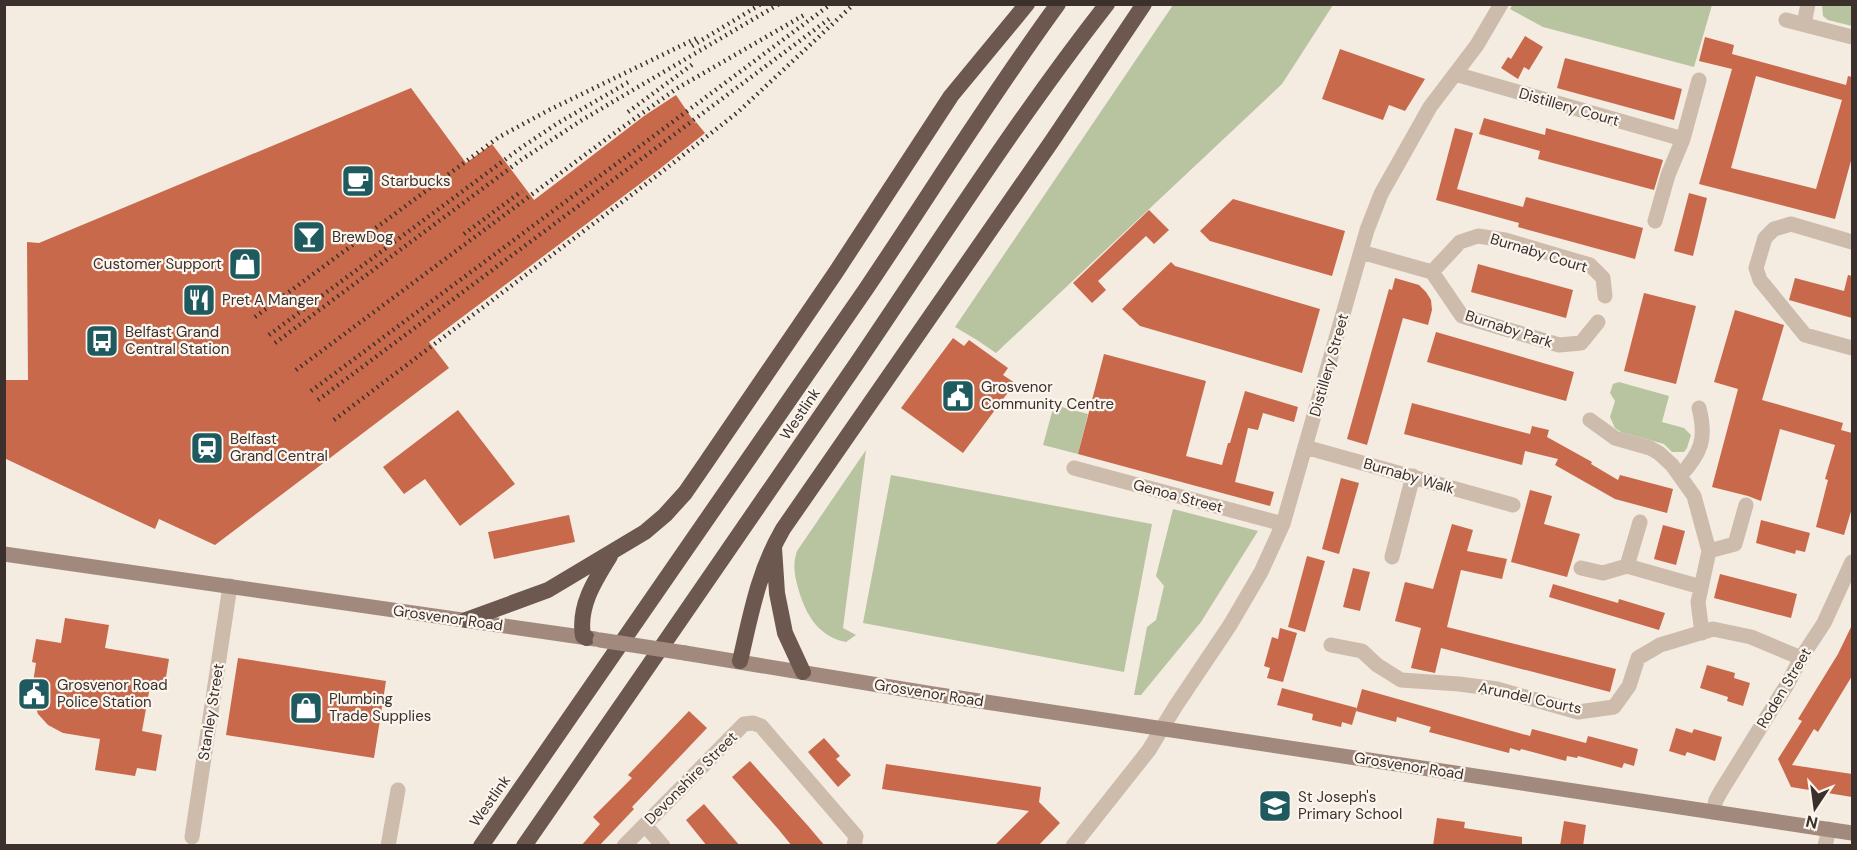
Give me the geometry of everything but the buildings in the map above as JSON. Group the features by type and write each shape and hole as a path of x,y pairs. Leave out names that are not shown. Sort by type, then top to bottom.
{"highway":[{"path":"466,620 548,590 645,532 665,516 685,493 836,272 951,96 1027,4"},
{"name":"Westlink","path":"481,846 890,254 965,138 1058,4"},
{"name":"Westlink","path":"524,846 745,527 995,157 1068,54 1107,4"},
{"path":"740,661 763,568 783,529 1052,141 1144,4"},
{"path":"774,544 777,593 785,633 803,672"},
{"path":"593,639 583,636 583,611 590,588 612,552"}],"main road":[{"name":"Grosvenor Road","path":"4,554 740,661 1162,729 1852,833"}],"street":[{"name":"Distillery Street","path":"1073,846 1146,754 1261,572 1283,524 1367,230 1381,194 1430,107 1477,45 1501,4"},
{"path":"1803,24 1808,4"},
{"path":"1786,20 1852,37"},
{"name":"Distillery Court","path":"1455,74 1683,139"},
{"path":"1655,221 1668,175 1683,139 1699,80"},
{"path":"1852,238 1791,225 1774,230 1765,238 1756,268 1760,280 1805,335 1852,348"},
{"name":"Burnaby Court","path":"1432,272 1460,242 1478,236 1505,240 1590,265 1603,278 1605,296"},
{"path":"1361,252 1432,272"},
{"name":"Burnaby Park","path":"1432,272 1462,316 1559,345 1581,343 1598,322"},
{"path":"1680,476 1694,460 1701,442 1702,422 1699,408"},
{"path":"1590,420 1616,438 1659,453 1694,496 1709,551 1698,602 1702,633 1713,629 1750,638 1801,658"},
{"name":"Burnaby Walk","path":"1305,447 1513,505"},
{"name":"Genoa Street","path":"1074,468 1283,524"},
{"path":"1392,557 1413,476"},
{"path":"1709,551 1736,544 1746,505"},
{"path":"1627,566 1640,522"},
{"name":"Roden Street","path":"1713,812 1719,794 1824,623 1852,562"},
{"path":"1581,568 1603,573 1627,566 1701,587"},
{"name":"Stanley Street","path":"192,837 230,586"},
{"name":"Arundel Courts","path":"1331,645 1362,651 1377,665 1401,680 1497,689 1578,712 1614,707 1629,686 1638,658 1660,645 1702,633"},
{"name":"Devonshire Street","path":"624,846 744,724 753,723 760,726 855,841"},
{"path":"388,846 398,790"},
{"path":"645,825 663,846"},
{"path":"1825,846 1828,829"}],"green space":[{"path":"1513,4 1712,5 1694,67 1543,27 1510,9"},
{"path":"1173,5 1333,5 1282,84 996,353 955,327"},
{"path":"1822,5 1852,5 1852,26 1828,20 1823,16"},
{"path":"1619,382 1669,396 1662,422 1684,428 1691,435 1684,452 1672,452 1664,444 1621,432 1615,428 1610,417 1615,401 1610,393 1613,384"},
{"path":"1054,405 1088,414 1078,454 1043,445"},
{"path":"866,450 843,628 856,635 846,642 827,634 813,621 803,604 794,564 797,551"},
{"path":"891,475 1152,524 1124,672 863,623"},
{"path":"1173,509 1258,531 1201,622 1141,695 1134,695 1147,627 1156,620 1164,586 1156,576"}],"railway":[{"path":"692,46 761,4"},
{"path":"275,343 521,160 582,120 779,4"},
{"path":"311,391 831,4"},
{"path":"334,420 738,112 854,4"},
{"path":"296,370 676,89 804,15"},
{"path":"318,400 829,19"},
{"path":"255,317 499,137 697,38"},
{"path":"628,112 693,64"},
{"path":"269,335 522,147 632,80"},
{"path":"464,234 522,191"}],"place":[{"name":"Starbucks","path":"358,181"},
{"name":"BrewDog","path":"309,237"},
{"name":"Customer Support","path":"245,264"},
{"name":"Pret A Manger","path":"199,300"},
{"name":"Belfast Grand Central Station","path":"102,341"},
{"name":"Grosvenor Community Centre","path":"958,396"},
{"name":"Belfast Grand Central","path":"207,448"},
{"name":"Grosvenor Road Police Station","path":"34,694"},
{"name":"Plumbing Trade Supplies","path":"306,708"},
{"name":"St Joseph's Primary School","path":"1275,806"}]}
